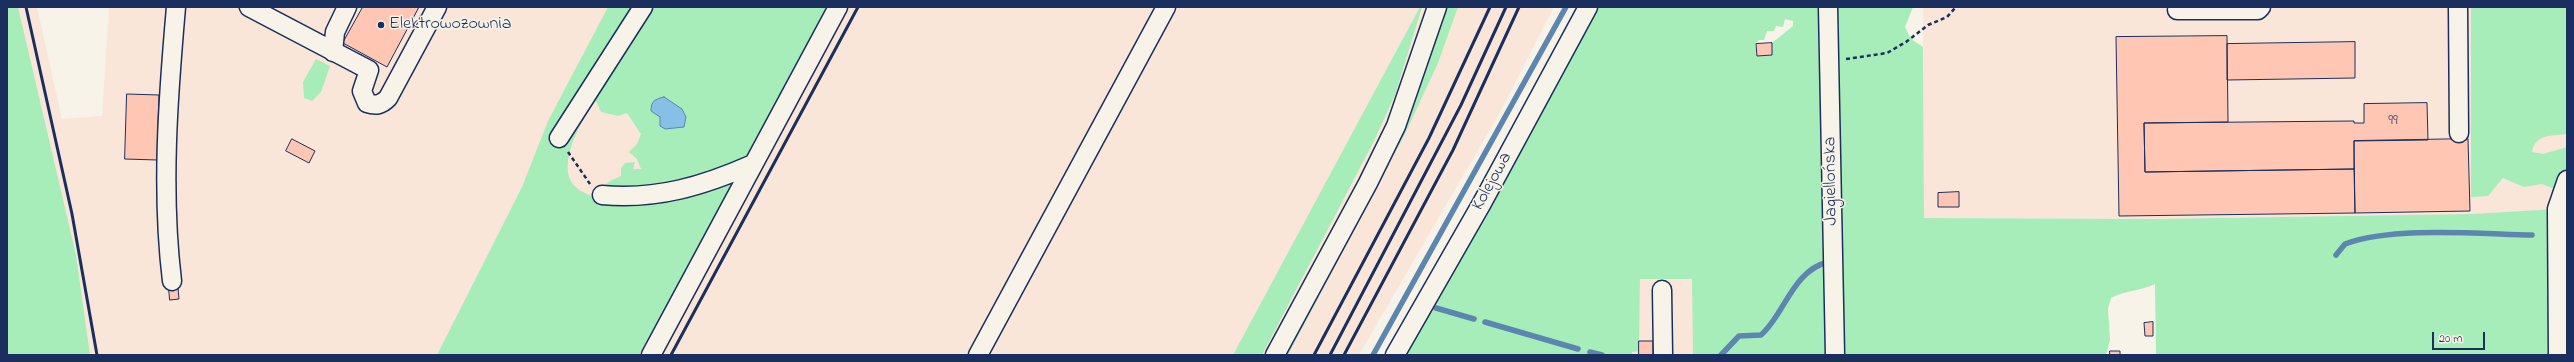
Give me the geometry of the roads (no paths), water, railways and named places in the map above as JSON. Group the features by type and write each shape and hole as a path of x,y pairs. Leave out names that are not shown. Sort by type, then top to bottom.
{"street":[{"path":"172,282 166,209 168,116 176,7"},
{"path":"248,7 333,52 395,82"},
{"path":"333,52 335,32 347,7"},
{"path":"369,70 362,91 367,103 374,105 384,103 437,7"},
{"path":"559,138 643,7"},
{"path":"651,355 838,7"},
{"path":"978,355 1166,7"},
{"path":"1275,355 1393,132 1409,92 1437,7"},
{"name":"Kolejowa","path":"1395,355 1482,203 1588,7"},
{"name":"Jagiellońska","path":"1828,7 1835,355"},
{"path":"2177,10 2258,10 2261,7"},
{"path":"2458,7 2459,133"},
{"path":"602,195 642,197 673,192 701,184 754,164"},
{"path":"2558,355 2557,209 2567,180"},
{"path":"1662,290 1663,355"}],"water":[{"path":"664,97 682,109 686,117 684,127 665,129 660,126 660,117 651,111 651,108 654,101"}],"waterway":[{"path":"1373,355 1566,7"},
{"path":"2336,255 2345,244 2364,238 2387,235 2437,232 2532,235"},
{"path":"1721,355 1739,336 1761,335 1777,316 1790,294 1806,274 1816,267 1828,262"},
{"path":"1436,308 1474,319"},
{"path":"1485,322 1578,349"},
{"path":"1590,352 1602,355"}],"railway":[{"path":"26,7 72,214 97,355"},
{"path":"671,355 858,7"},
{"path":"1314,355 1429,138 1490,7"},
{"path":"1330,355 1461,105 1506,7"},
{"path":"1344,355 1453,150 1519,7"}],"place":[{"name":"Elektrowozownia","path":"381,25"}]}
